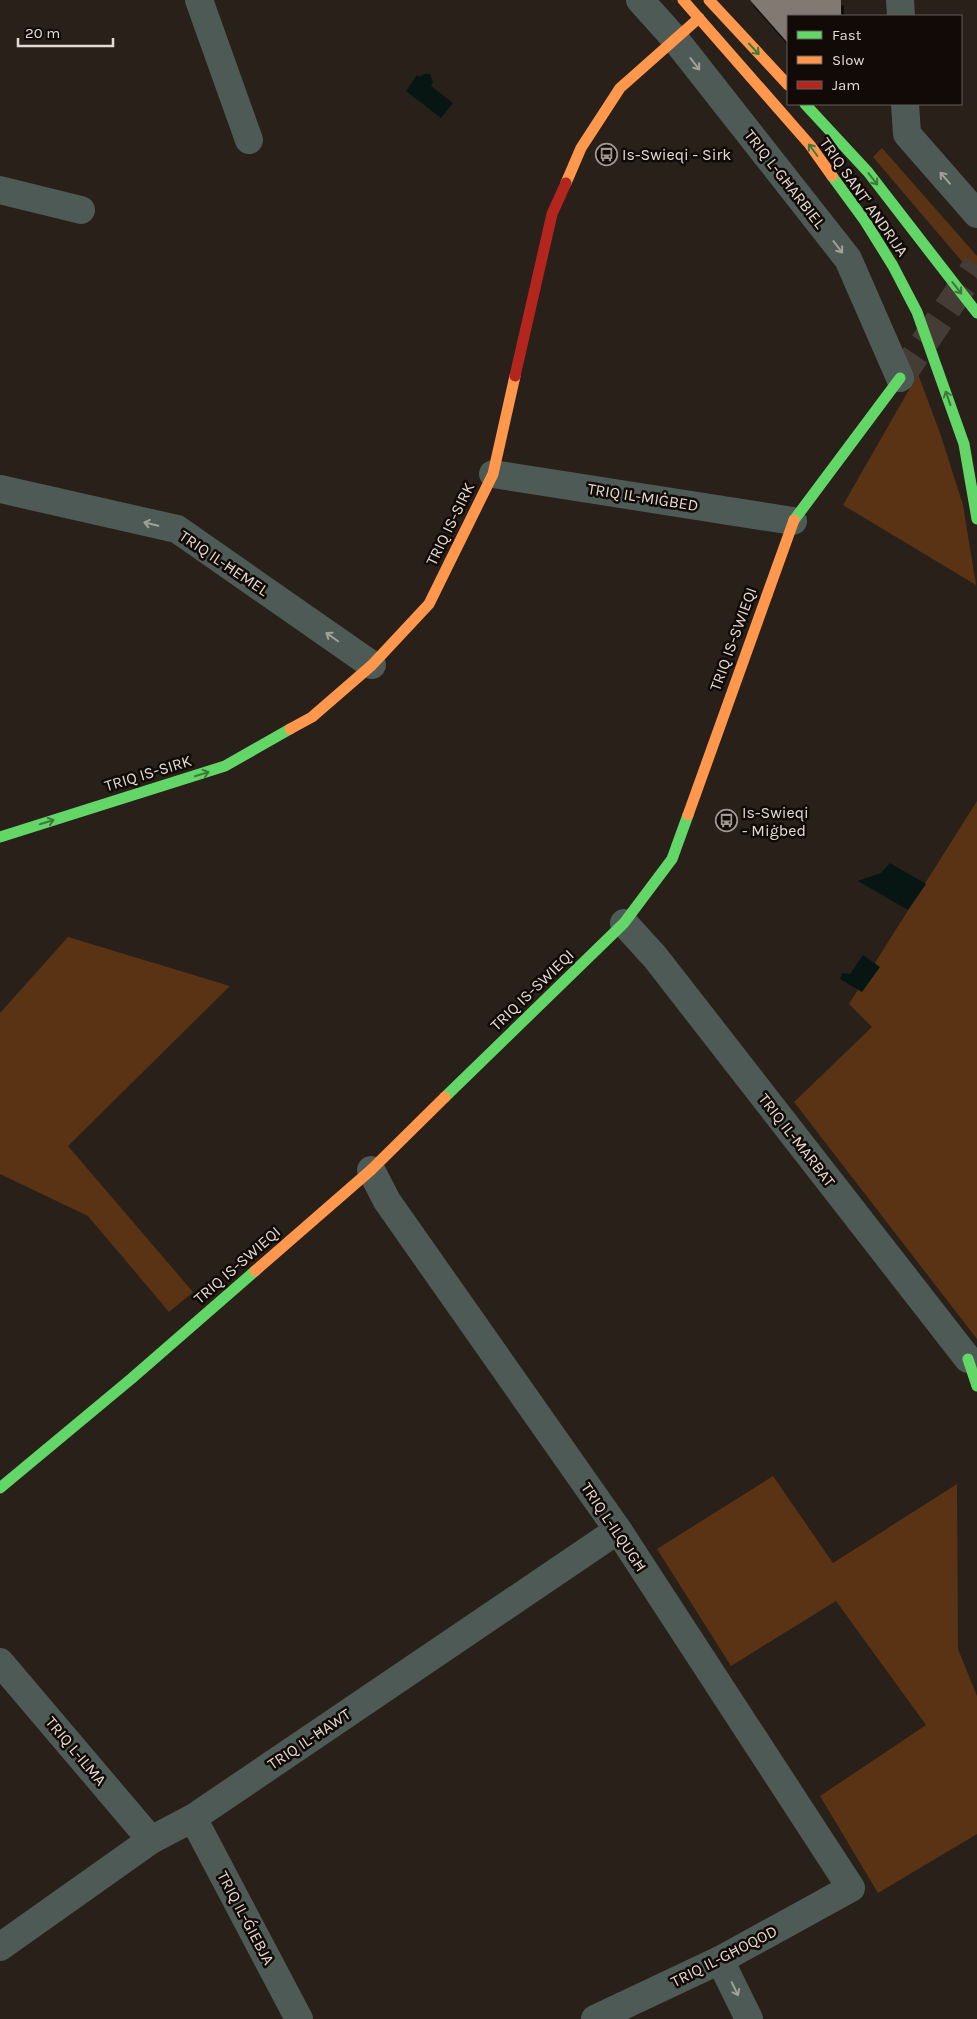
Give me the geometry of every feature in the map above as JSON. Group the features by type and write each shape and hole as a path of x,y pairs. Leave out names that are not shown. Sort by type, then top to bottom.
{"main road":[{"name":"TRIQ SANT' ANDRIJA","path":"684,0 810,145 865,221 893,266 917,312 964,444"},
{"path":"709,0 787,85"},
{"name":"TRIQ IS-SIRK","path":"0,836 225,766 312,717 372,665 429,604 493,474 552,214 581,148 620,88 699,18"},
{"name":"TRIQ SANT' ANDRIJA","path":"806,105 868,172 977,313"},
{"name":"TRIQ IS-SWIEQI","path":"0,1488 131,1379 371,1170 624,923 672,859 793,520 900,378"},
{"path":"964,444 977,458"},
{"path":"964,444 977,519"},
{"path":"968,1359 977,1386"}],"street":[{"path":"199,0 249,140"},
{"name":"TRIQ L-GĦARBIEL","path":"640,0 676,39 848,258 900,378"},
{"path":"900,0 901,15"},
{"path":"905,105 907,134 977,214"},
{"path":"0,190 80,210"},
{"name":"TRIQ IL-MIĠBED","path":"493,474 793,520"},
{"name":"TRIQ IL-ĦEMEL","path":"0,489 178,530 372,665"},
{"name":"TRIQ IL-MARBAT","path":"624,923 654,957 968,1359"},
{"name":"TRIQ L-ILQUGĦ","path":"371,1170 387,1200 618,1530 851,1888"},
{"name":"TRIQ IL-ĦAWT","path":"0,1947 151,1840 193,1818 618,1530"},
{"name":"TRIQ L-ILMA","path":"0,1662 151,1840"},
{"name":"TRIQ IL-ǴIEBJA","path":"193,1818 299,2019"},
{"name":"TRIQ IL-GĦOQOD","path":"595,2019 720,1960 851,1888"},
{"path":"720,1960 749,2019"}],"shaded area":[{"path":"424,74 430,74 433,82 431,86 453,103 441,118 406,91 417,75 420,77"},
{"path":"882,148 977,256 977,279 873,157"},
{"path":"918,374 940,433 963,505 976,585 843,505"},
{"path":"977,801 977,1339 794,1102 872,1027 849,1004"},
{"path":"890,863 926,884 908,910 858,881 881,873"},
{"path":"68,937 230,986 68,1146 193,1292 169,1312 88,1216 0,1174 0,1013"},
{"path":"863,955 880,967 862,992 840,979 842,973 850,974"},
{"path":"773,1476 833,1563 957,1484 958,1649 977,1696 977,1834 878,1893 820,1796 926,1725 836,1601 731,1666 657,1549"}],"building":[{"path":"750,0 841,0 841,15 787,15 787,42"}],"tunnel":[{"path":"900,378 977,265"}],"traffic: fast":[{"path":"806,105 868,172 977,313"},
{"path":"832,176 865,221 893,266 917,312 964,444 977,519"},
{"path":"794,520 900,378"},
{"path":"0,837 225,766 290,729"},
{"path":"445,1097 624,923 672,859 688,815"},
{"path":"0,1488 131,1379 255,1271"},
{"path":"968,1359 977,1386"}],"traffic: slow":[{"path":"683,0 810,145 832,176"},
{"path":"709,0 787,84"},
{"path":"566,183 581,148 620,88 699,18"},
{"path":"290,729 312,717 372,665 429,604 493,474 515,376"},
{"path":"688,815 794,520"},
{"path":"255,1271 371,1170 445,1097"}],"traffic: jam":[{"path":"515,376 552,214 566,183"}],"place":[{"name":"Is-Swieqi - Sirk","path":"606,154"},
{"name":"Is-Swieqi - Miġbed","path":"726,821"}]}
